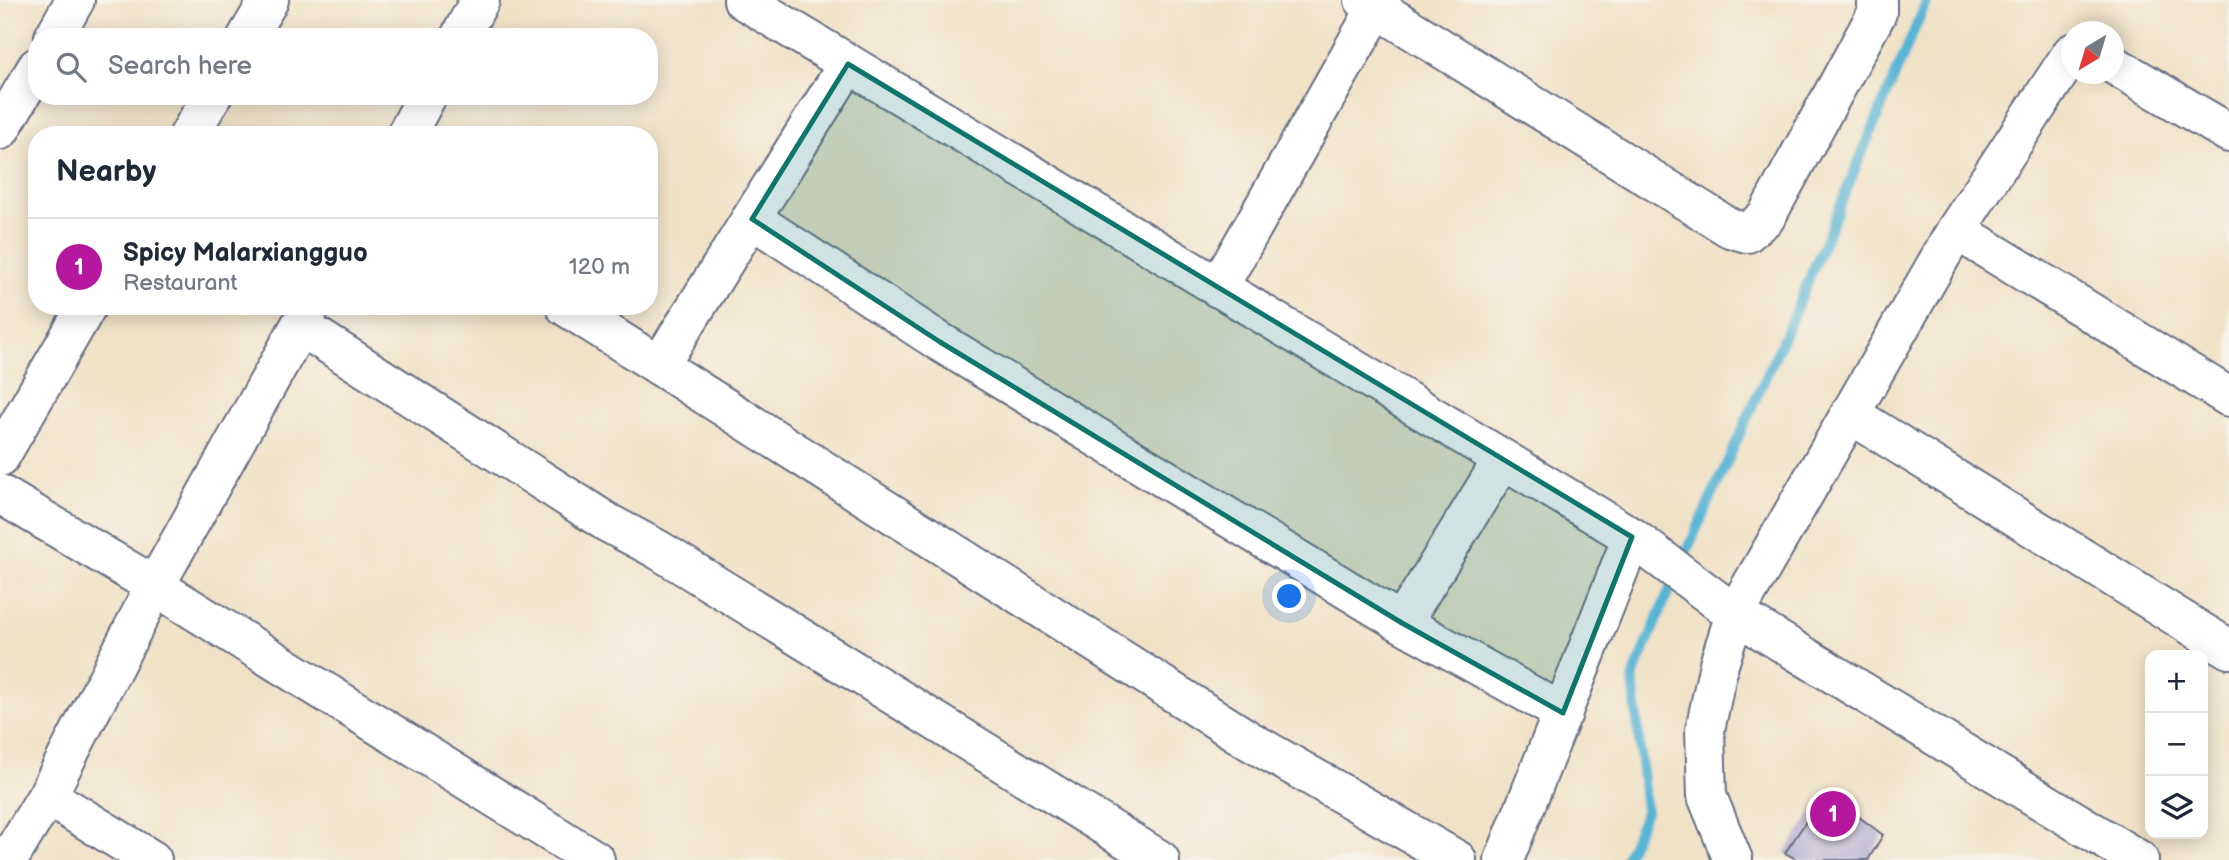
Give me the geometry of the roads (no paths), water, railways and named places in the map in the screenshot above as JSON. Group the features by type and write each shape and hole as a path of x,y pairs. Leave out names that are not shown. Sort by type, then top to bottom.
{"street":[{"path":"59,28 75,0"},
{"path":"252,28 269,0"},
{"path":"465,28 480,0"},
{"path":"743,0 1632,537 1735,614 2139,860"},
{"path":"1218,288 1374,2 1730,228 1747,233 1766,217 1773,205 1877,13 1877,0"},
{"path":"659,366 848,64"},
{"path":"1733,860 1707,796 1705,730 1719,664 1735,614 1956,230 2061,68"},
{"path":"2124,71 2229,133"},
{"path":"0,131 28,83"},
{"path":"194,126 207,105"},
{"path":"411,126 422,105"},
{"path":"752,219 940,342 1402,622 1563,713"},
{"path":"1956,230 2229,397"},
{"path":"0,457 82,315"},
{"path":"579,315 1250,741 1457,860"},
{"path":"8,860 47,796 155,586 305,316 608,523 657,549 1160,860"},
{"path":"1850,414 2229,649"},
{"path":"1402,622 1503,459"},
{"path":"0,494 155,586 595,860"},
{"path":"1504,860 1632,537"},
{"path":"47,796 152,860"}],"waterway":[{"path":"1681,564 1792,319 1927,0"},
{"path":"1625,860 1646,812 1633,677 1674,579"}],"place":[{"name":"Spicy Malarxiangguo","path":"1833,814"}]}
